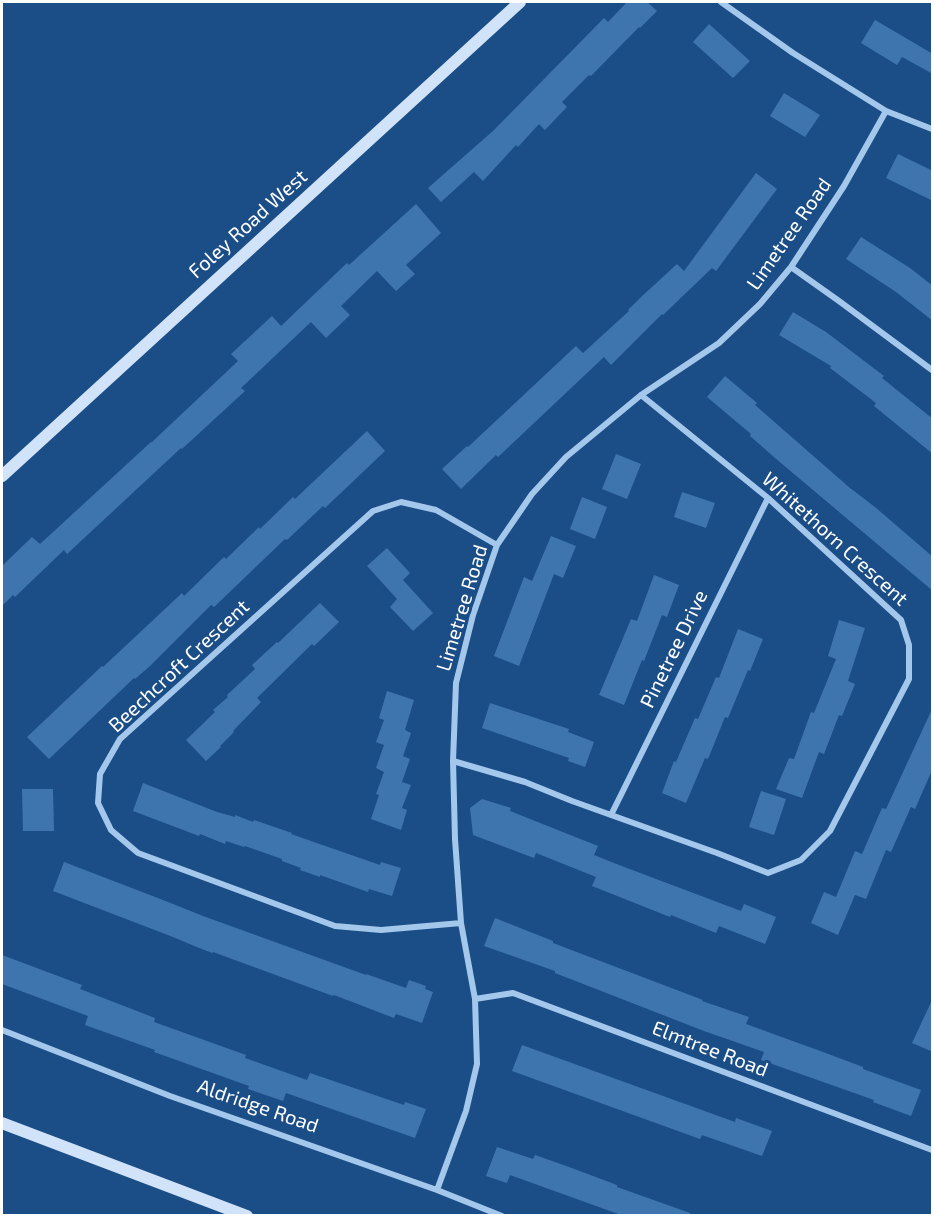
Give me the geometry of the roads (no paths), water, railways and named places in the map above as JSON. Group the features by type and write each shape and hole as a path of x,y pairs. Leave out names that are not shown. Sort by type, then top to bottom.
{"main road":[{"name":"Foley Road West","path":"2,476 520,2"},
{"path":"2,1122 248,1215"}],"street":[{"path":"721,2 793,53 886,111 933,129"},
{"name":"Limetree Road","path":"437,1190 466,1111 477,1064 475,999 461,923 455,839 453,761 456,683 473,615 497,545 532,494 566,457 641,394 719,343 760,304 791,267 844,186 886,111"},
{"path":"791,267 933,370"},
{"name":"Whitethorn Crescent","path":"453,761 525,782 768,873 801,860 830,831 909,679 909,645 901,620 768,498 641,394"},
{"name":"Pinetree Drive","path":"611,815 768,498"},
{"name":"Beechcroft Crescent","path":"461,923 381,930 335,926 138,853 111,830 98,803 100,774 120,739 373,511 401,502 436,510 497,545"},
{"name":"Elmtree Road","path":"475,999 513,993 933,1150"},
{"name":"Aldridge Road","path":"2,1030 170,1096 502,1215"}]}
